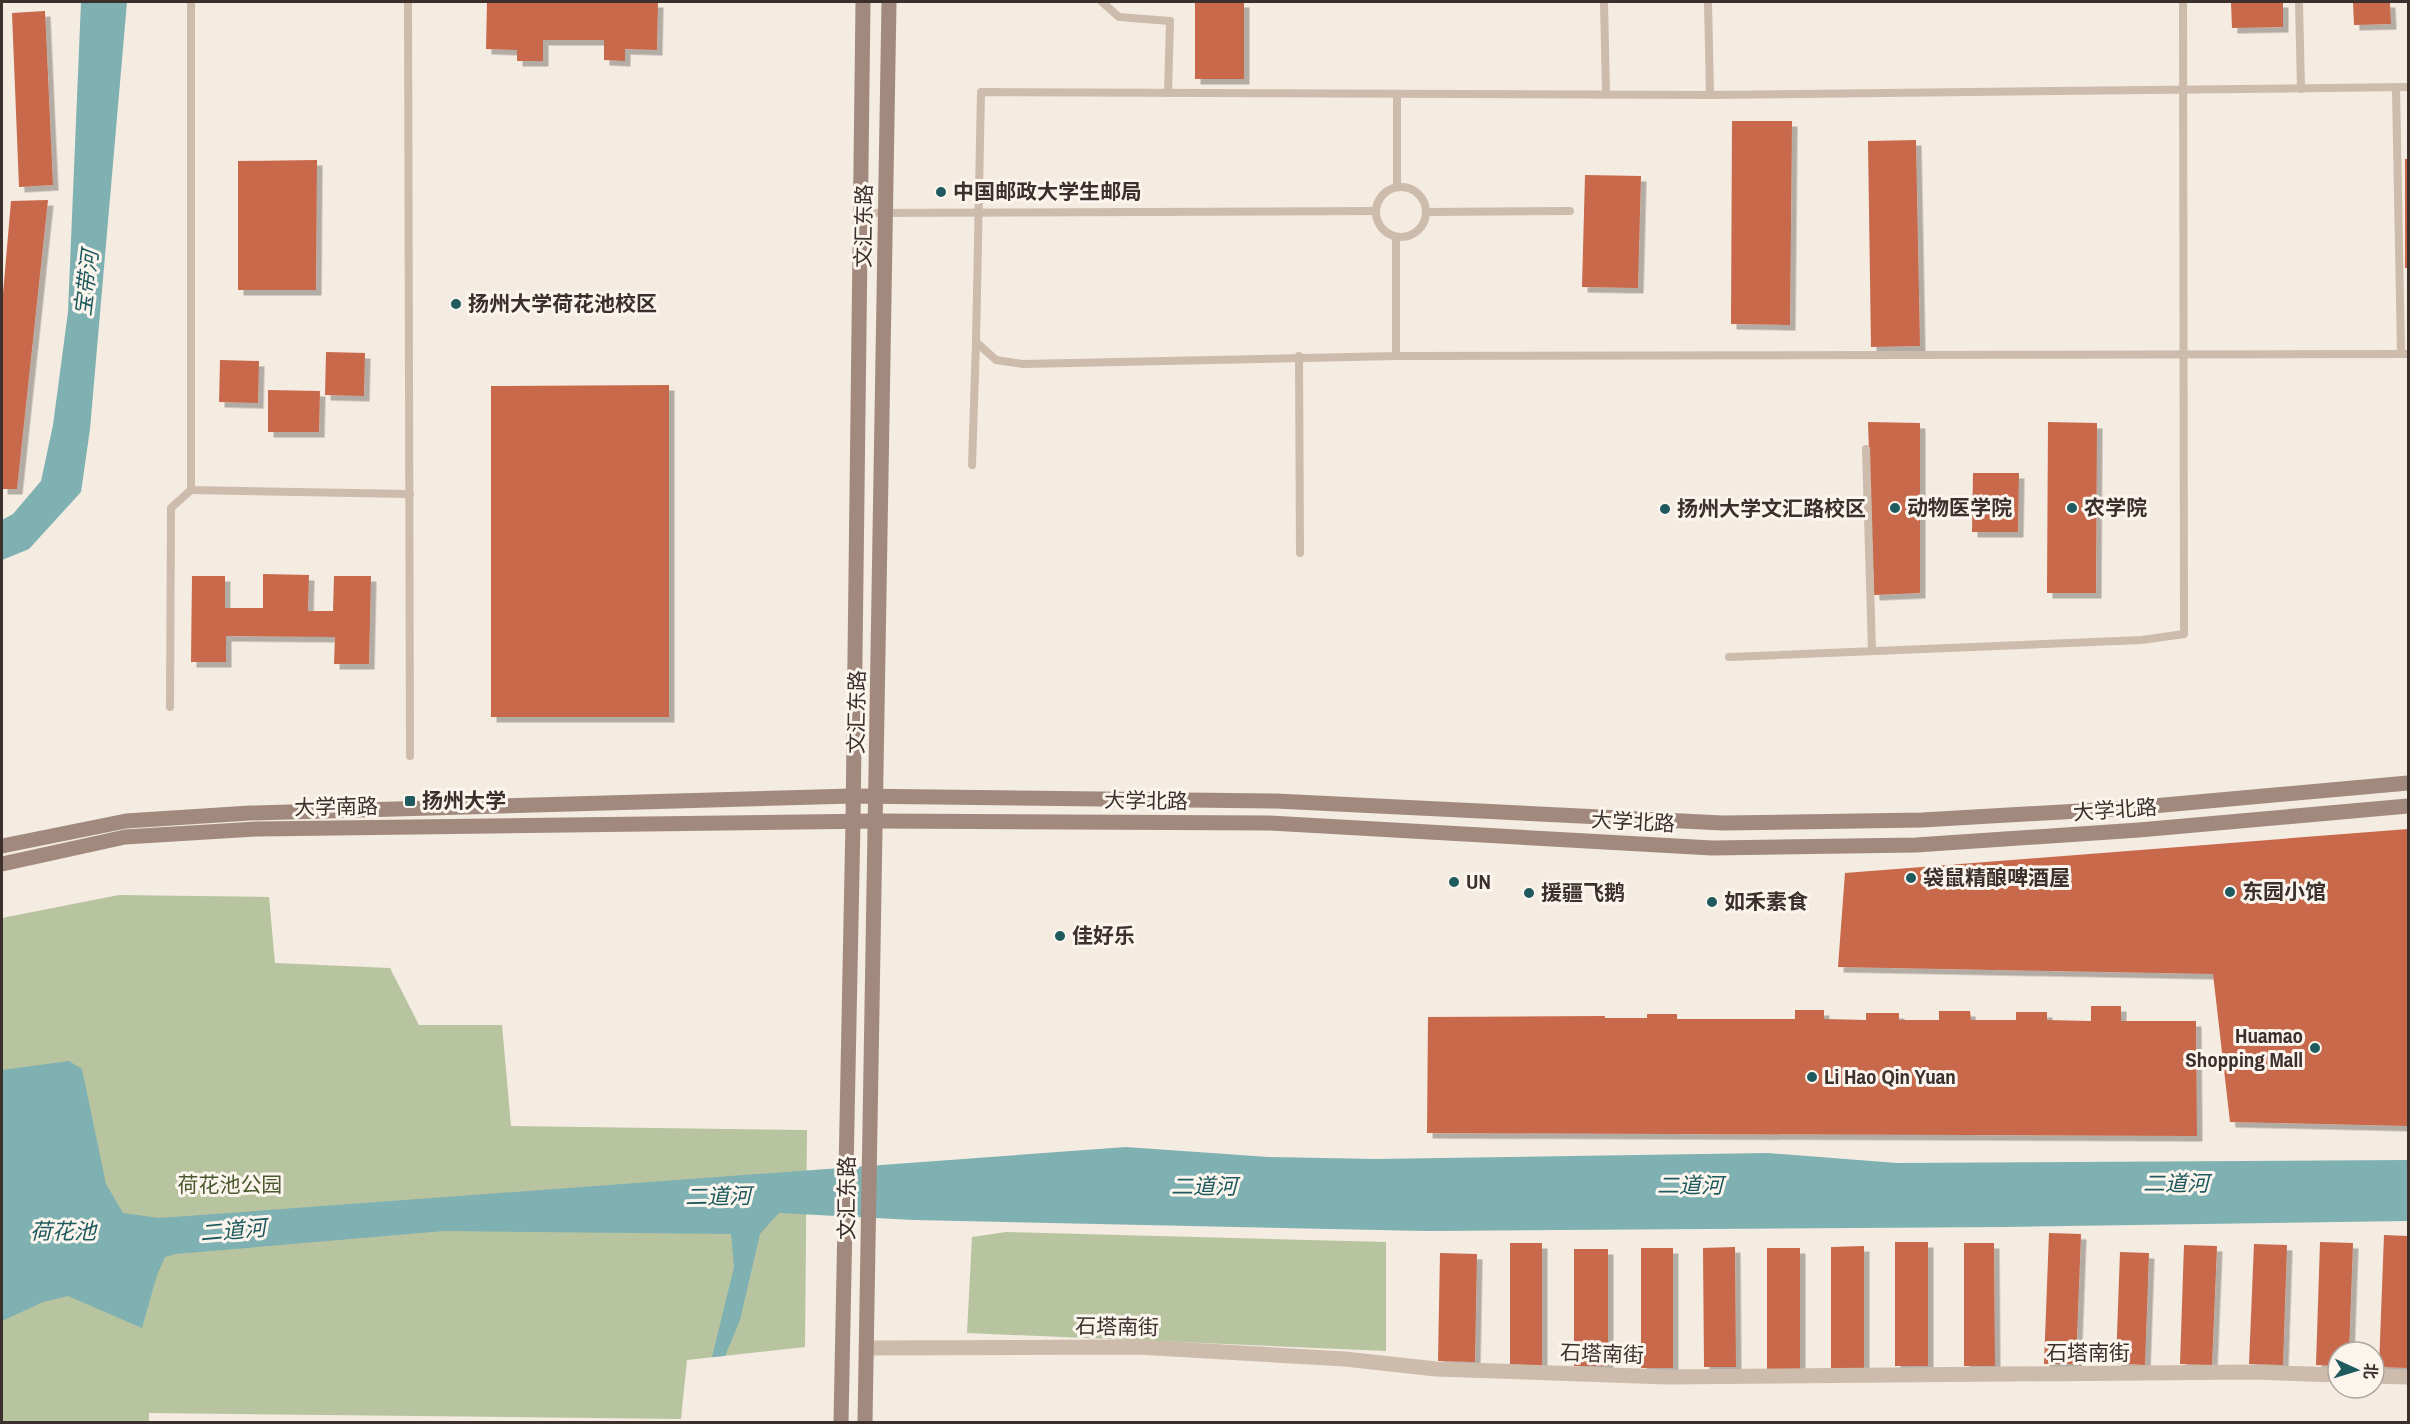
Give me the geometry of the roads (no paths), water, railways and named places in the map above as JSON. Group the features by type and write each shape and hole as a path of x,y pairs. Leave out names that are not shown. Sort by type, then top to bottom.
{"street":[{"name":"文汇东路","path":"841,1422 854,796 863,2"},
{"name":"文汇东路","path":"865,1422 869,1229 868,1142 877,821 889,2"},
{"name":"大学北路","path":"854,796 1276,801 1723,823 1922,820 2119,809 2409,783"},
{"name":"大学南路","path":"2,846 126,821 250,813 854,796"},
{"name":"大学北路","path":"853,821 1269,823 1712,848 1916,844 2139,830 2409,806"},
{"name":"大学南路","path":"2,864 125,837 257,829 853,821"},
{"name":"石塔南街","path":"866,1348 1137,1347 1345,1359 1436,1369 1667,1377 2241,1372 2326,1375"},
{"path":"2386,1376 2409,1377"}],"lane":[{"path":"191,2 191,490"},
{"path":"408,2 410,756"},
{"path":"1102,2 1119,17 1170,21 1168,93"},
{"path":"1605,2 1606,94"},
{"path":"1708,2 1710,95"},
{"path":"1729,657 2142,640 2184,634 2183,2"},
{"path":"2299,2 2301,89"},
{"path":"972,465 980,213 981,92 1710,95 2409,87"},
{"path":"976,342 996,360 1023,364 1299,356 2405,354 2396,88"},
{"path":"1396,187 1397,94"},
{"path":"1396,187 1414,190 1425,204 1426,212 1425,221 1414,234 1396,238 1382,229 1376,211 1382,196 1396,187"},
{"path":"859,213 1376,211"},
{"path":"1426,212 1570,212"},
{"path":"1396,238 1396,356"},
{"path":"1299,356 1300,553"},
{"path":"1866,449 1872,651"},
{"path":"170,707 171,508 191,490 410,494"}],"water":[{"name":"宝带河","path":"81,2 127,2 90,429 81,492 29,549 2,560 2,520 13,514 41,481 53,425 68,312"},
{"path":"69,1061 82,1069 106,1184 123,1213 159,1218 1126,1147 1268,1157 1376,1159 1768,1153 1897,1163 2408,1160 2408,1221 2005,1227 1427,1231 914,1220 779,1213 760,1234 740,1320 725,1356 712,1357 734,1267 731,1234 444,1231 176,1254 165,1257 157,1275 142,1328 68,1296 43,1302 2,1321 2,1070"}],"place":[{"name":"中国邮政大学生邮局","path":"941,192"},
{"name":"扬州大学荷花池校区","path":"456,304"},
{"name":"动物医学院","path":"1895,508"},
{"name":"农学院","path":"2072,508"},
{"name":"扬州大学文汇路校区","path":"1665,509"},
{"name":"扬州大学","path":"410,801"},
{"name":"袋鼠精酿啤酒屋","path":"1911,878"},
{"name":"UN","path":"1454,882"},
{"name":"东园小馆","path":"2230,892"},
{"name":"援疆飞鹅","path":"1529,893"},
{"name":"如禾素食","path":"1712,902"},
{"name":"佳好乐","path":"1060,936"},
{"name":"Huamao Shopping Mall","path":"2315,1048"},
{"name":"Li Hao Qin Yuan","path":"1812,1077"}],"water label":[{"name":"二道河","path":"2176,1183"},
{"name":"二道河","path":"1690,1185"},
{"name":"二道河","path":"1204,1186"},
{"name":"二道河","path":"718,1196"},
{"name":"二道河","path":"233,1230"},
{"name":"荷花池","path":"63,1231"}],"park label":[{"name":"荷花池公园","path":"230,1185"}]}
